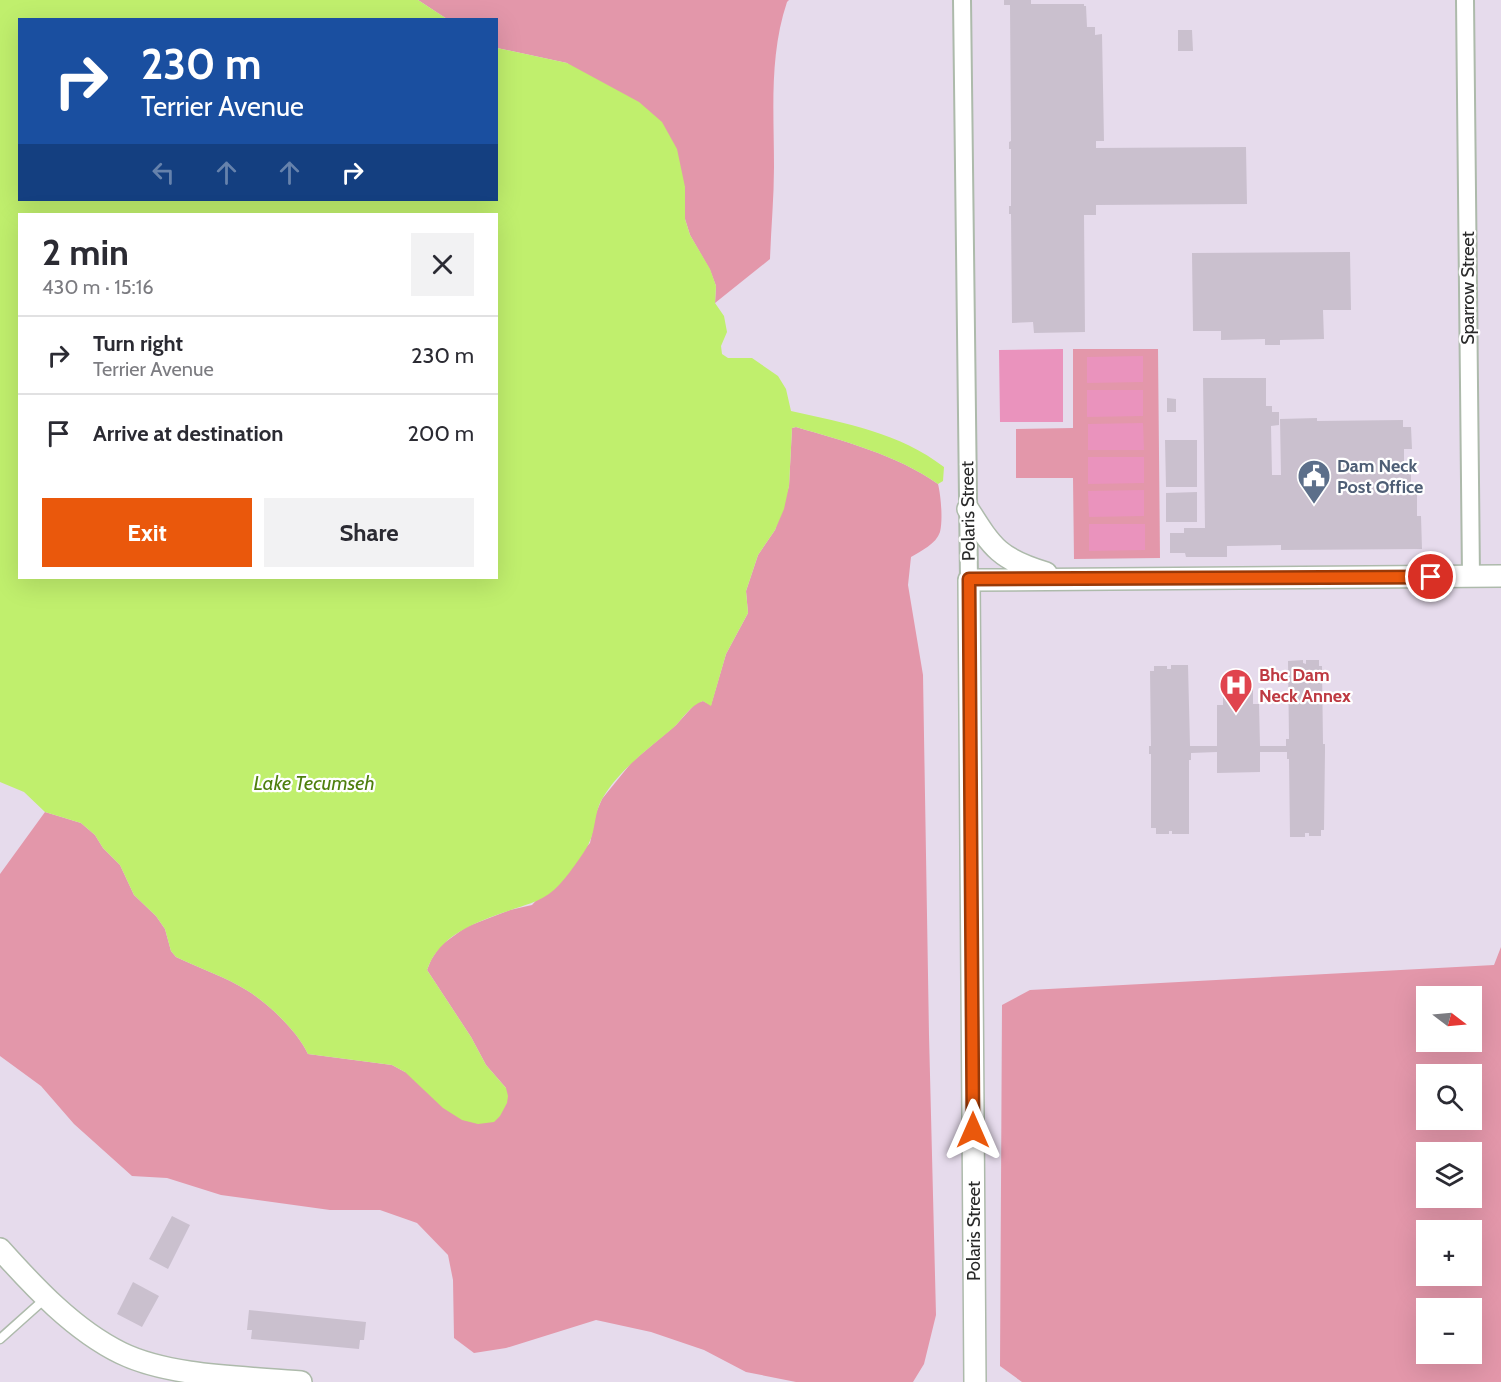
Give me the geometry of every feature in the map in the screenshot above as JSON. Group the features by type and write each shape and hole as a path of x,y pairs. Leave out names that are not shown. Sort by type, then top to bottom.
{"street":[{"name":"Polaris Street","path":"962,0 975,1382"},
{"name":"Sparrow Street","path":"1465,0 1471,577"},
{"path":"968,509 998,552 1022,565 1067,579"},
{"path":"969,579 1501,576"},
{"path":"0,1249 47,1297 104,1344 138,1360 156,1366 189,1371 301,1382"}],"lane":[{"path":"0,1339 47,1297"}],"shaded area":[{"path":"418,0 789,0 781,22 775,63 774,179 770,259 715,303 716,286 710,270 690,235 685,219 685,187 567,63 498,48 498,18 445,18"},
{"path":"1063,349 1063,422 1000,422 999,350"},
{"path":"1073,349 1158,349 1160,558 1074,559 1073,478 1016,478 1016,429 1073,428"},
{"path":"1143,356 1143,382 1087,383 1087,357"},
{"path":"1087,390 1143,390 1143,416 1087,417"},
{"path":"1143,423 1144,450 1088,450 1088,424"},
{"path":"796,427 870,450 905,465 938,484 940,495 940,532 932,544 911,557 908,585 923,675 936,1315 924,1364 913,1382 796,1382 746,1372 704,1350 651,1332 596,1320 506,1348 474,1353 454,1338 453,1280 448,1255 417,1223 380,1210 330,1210 221,1195 167,1178 132,1176 74,1124 41,1086 0,1056 0,874 45,812 81,823 95,835 103,848 120,865 134,895 156,916 165,929 171,951 176,957 248,991 274,1011 290,1028 308,1054 392,1065 405,1072 506,1088 486,1065 471,1037 427,970 431,960 440,946 466,927 510,910 532,905 590,843 596,813 602,799 632,762 676,725 696,703 703,701 711,705 726,654 748,613 746,591 758,555 775,530 789,486 792,428"},
{"path":"1088,457 1144,457 1144,483 1088,484"},
{"path":"1144,490 1144,516 1089,517 1088,491"},
{"path":"1089,524 1145,524 1145,550 1089,551"},
{"path":"1501,947 1501,1382 1022,1382 1000,1366 1002,1005 1030,990 1494,965"}],"water":[{"name":"Lake Tecumseh","path":"0,0 418,0 445,18 18,18 18,201 498,201 498,48 567,63 639,102 662,122 677,149 685,187 685,219 690,235 710,269 716,286 715,303 724,316 727,332 721,346 722,354 728,358 752,358 778,376 786,389 791,411 871,431 909,446 944,467 943,481 938,484 905,465 870,450 796,427 792,428 789,486 784,509 775,530 758,555 746,591 748,613 726,654 711,706 703,701 694,706 673,728 635,760 609,788 599,804 587,847 557,887 540,899 471,925 449,939 440,948 427,970 471,1037 486,1065 506,1088 507,1103 494,1122 478,1124 462,1120 443,1108 405,1072 392,1065 308,1054 290,1028 274,1011 248,991 176,957 171,951 165,929 156,916 134,895 120,865 103,848 95,835 81,823 45,812 24,792 0,782"}],"building":[{"path":"1004,0 1031,0 1031,4 1084,4 1086,6 1087,27 1095,27 1095,35 1102,34 1104,141 1096,141 1096,148 1246,147 1247,204 1096,205 1096,215 1084,215 1085,332 1034,333 1033,322 1012,323 1011,214 1009,214 1009,206 1011,206 1010,5 1004,5"},
{"path":"1178,30 1192,30 1193,51 1178,51"},
{"path":"1350,252 1351,310 1323,310 1324,339 1280,340 1280,345 1265,345 1265,339 1221,340 1221,331 1193,331 1192,253"},
{"path":"1203,378 1266,378 1266,406 1272,406 1272,412 1279,412 1279,425 1271,426 1272,475 1281,475 1280,419 1403,420 1403,427 1411,427 1412,449 1404,449 1404,461 1411,461 1411,490 1417,490 1417,516 1421,516 1422,549 1281,550 1281,545 1227,546 1227,557 1186,557 1185,553 1170,553 1170,533 1184,533 1184,528 1205,528"},
{"path":"1167,398 1176,399 1176,412 1167,412"},
{"path":"1165,440 1197,440 1197,487 1166,487"},
{"path":"1197,492 1197,522 1166,522 1166,493"},
{"path":"1303,660 1306,664 1306,660 1319,660 1319,666 1322,666 1325,752 1324,830 1321,830 1321,836 1309,836 1309,833 1305,833 1305,837 1290,837 1287,752 1260,752 1260,772 1217,773 1217,752 1191,753 1191,760 1189,760 1189,834 1172,834 1172,831 1169,831 1169,834 1156,834 1156,828 1151,828 1151,754 1149,754 1149,746 1151,746 1150,671 1154,671 1154,666 1167,666 1167,669 1171,669 1171,665 1188,665 1190,746 1217,746 1217,705 1223,705 1223,689 1235,689 1236,695 1242,695 1242,689 1253,689 1253,704 1259,704 1260,746 1286,746 1286,739 1289,739 1288,661"},
{"path":"172,1216 190,1225 168,1269 149,1259"},
{"path":"133,1282 159,1296 142,1327 117,1314"},
{"path":"249,1310 366,1322 364,1340 360,1340 359,1349 251,1339 252,1330 247,1330"}],"place":[{"name":"Dam Neck Post Office","path":"1314,505"},
{"name":"Bhc Dam Neck Annex","path":"1236,714"}],"route":[{"path":"973,1130 969,579 1431,577"}]}
